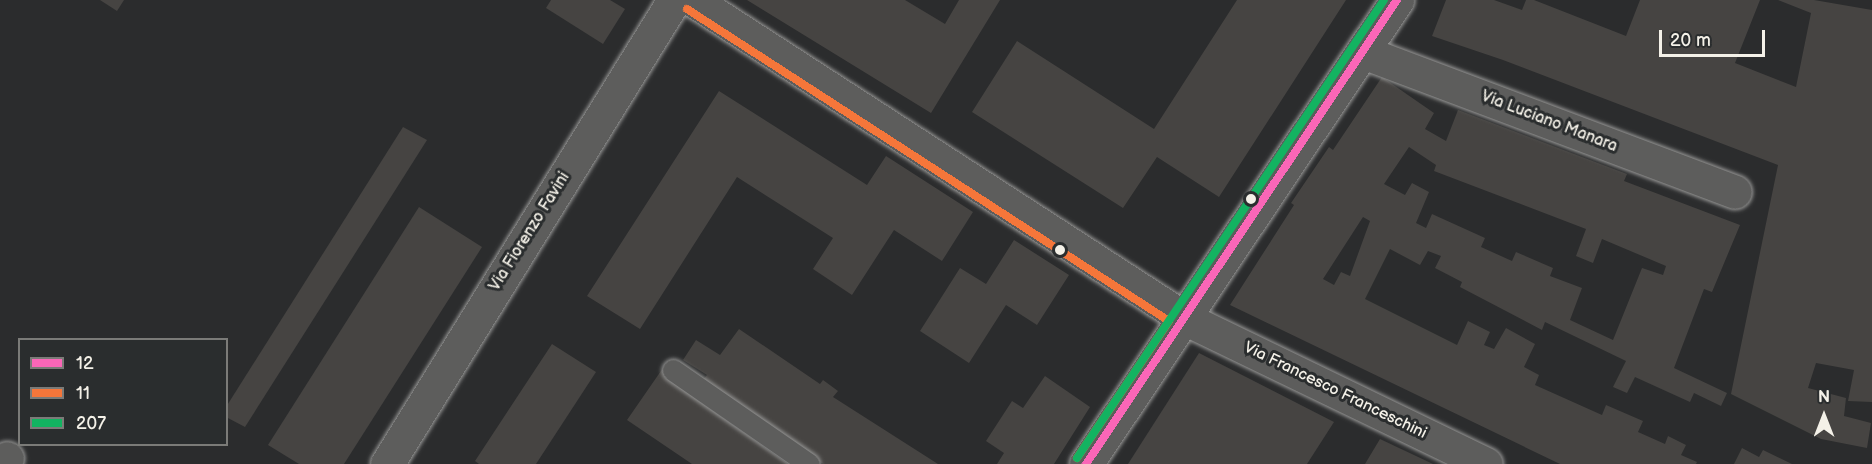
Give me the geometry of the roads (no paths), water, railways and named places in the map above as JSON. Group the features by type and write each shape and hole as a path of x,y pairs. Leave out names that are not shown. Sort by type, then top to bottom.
{"street":[{"name":"Via Fiorenzo Favini","path":"387,464 674,0"},
{"name":"Via Francesco Franceschini","path":"693,0 1184,318 1485,464"},
{"path":"1086,464 1397,0"},
{"name":"Via Luciano Manara","path":"1363,52 1735,192"}],"lane":[{"path":"673,370 809,464"}]}
